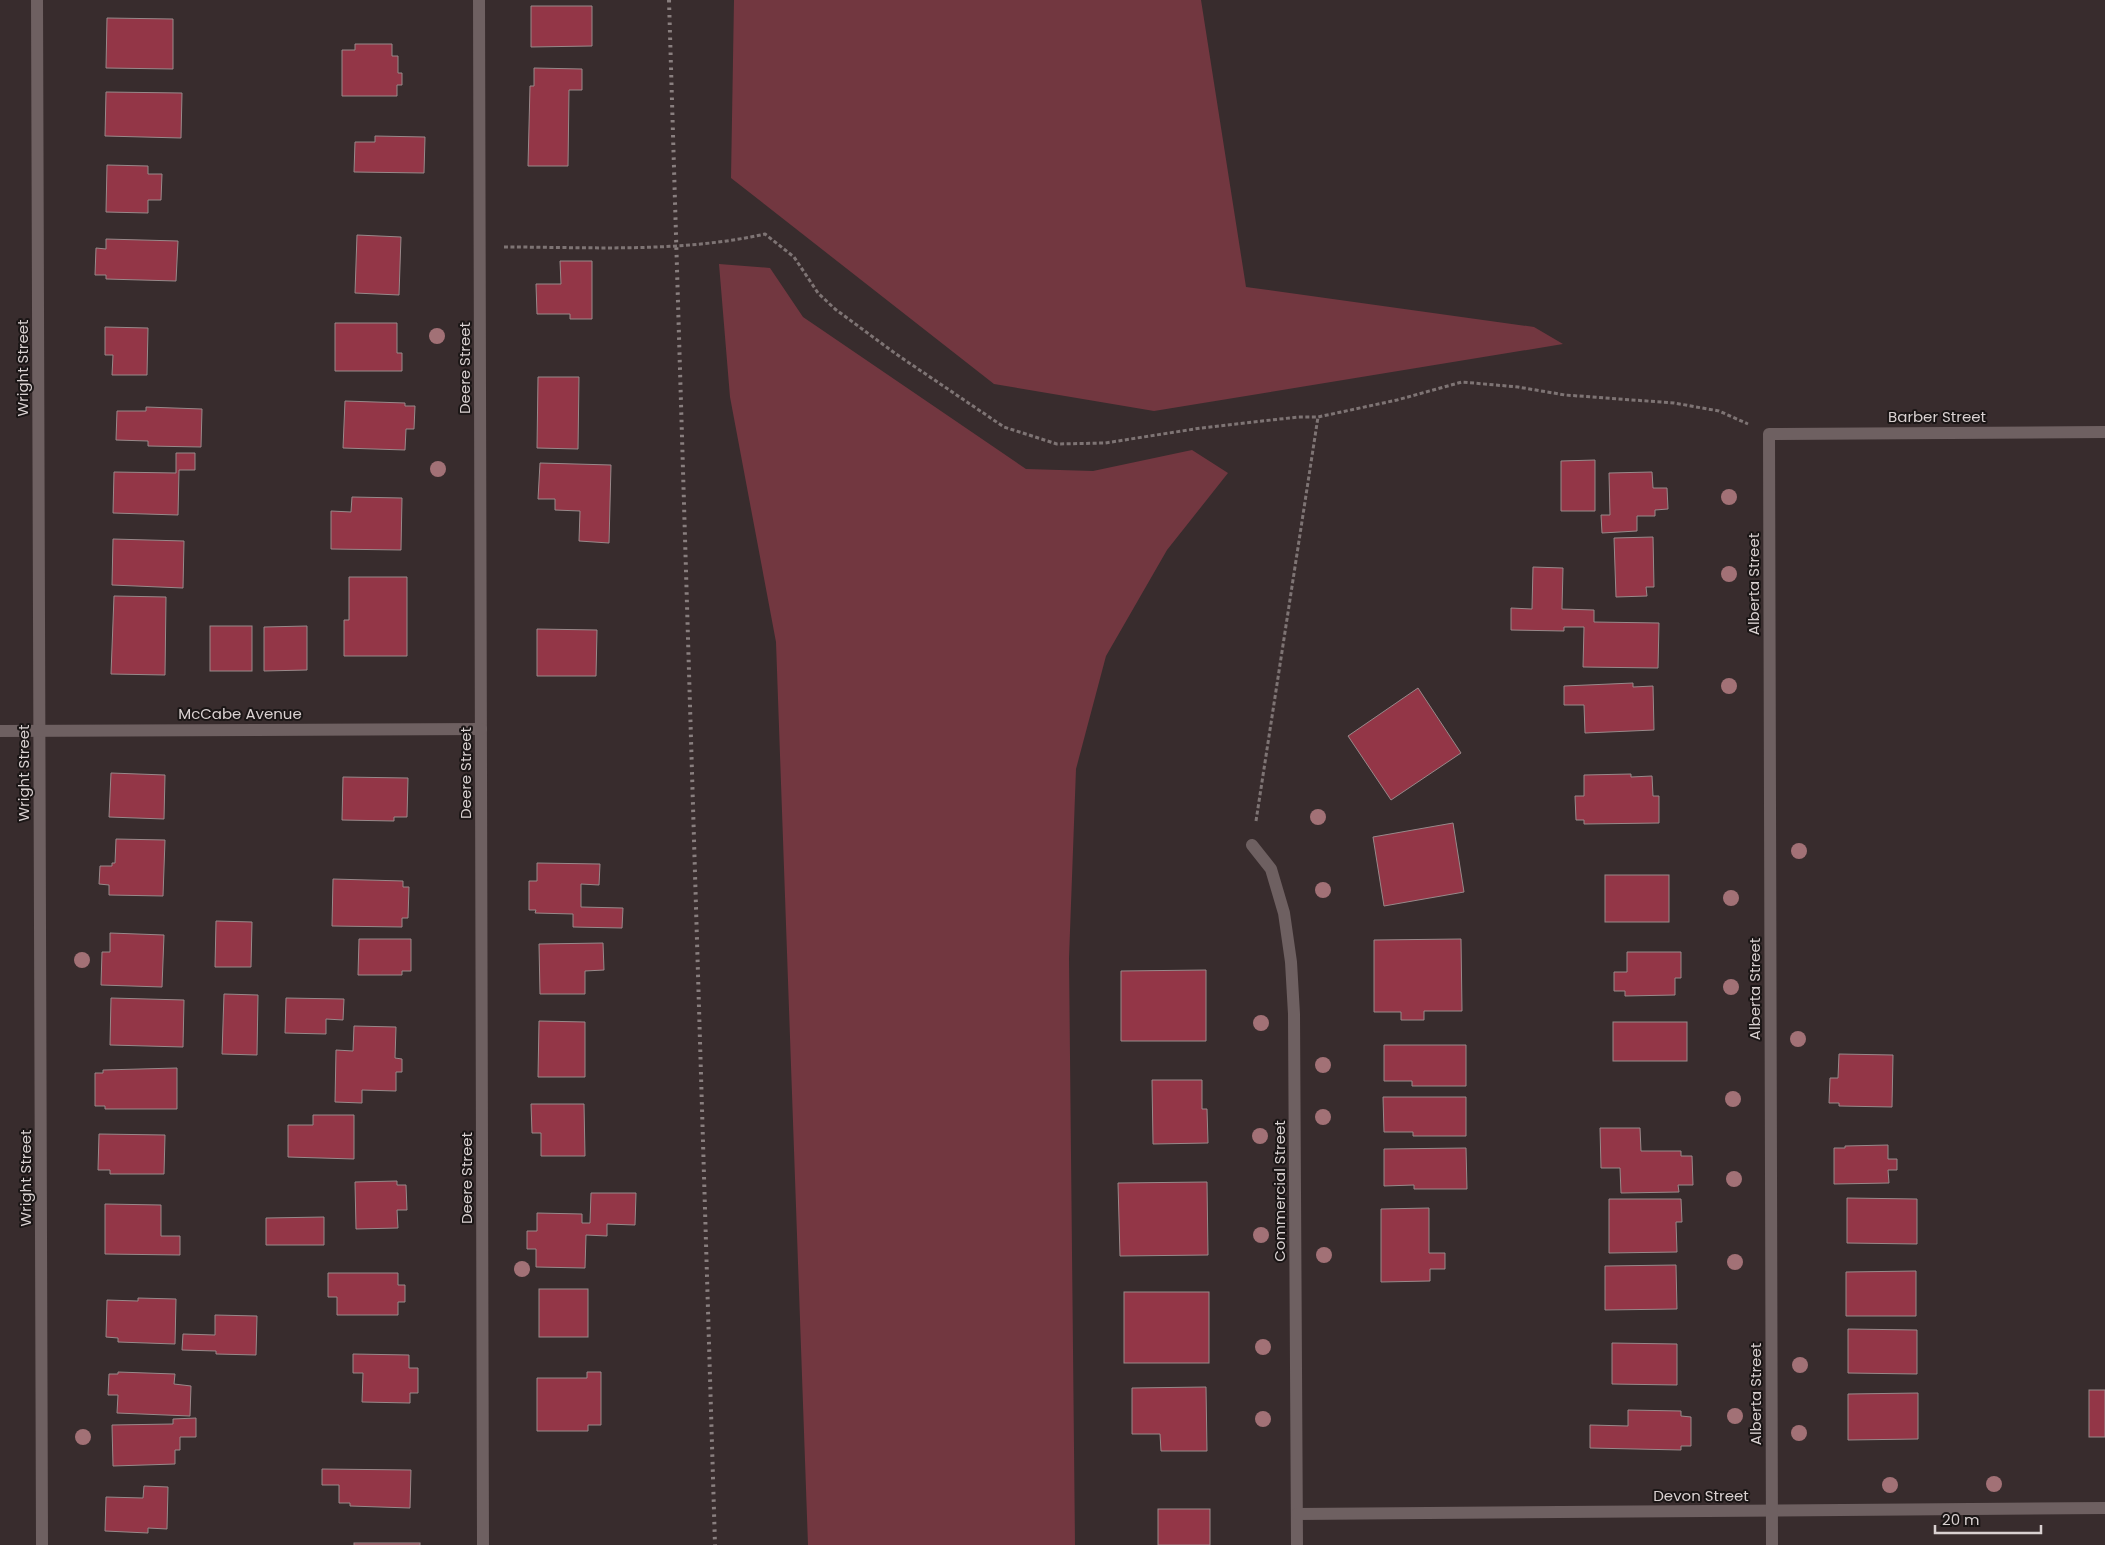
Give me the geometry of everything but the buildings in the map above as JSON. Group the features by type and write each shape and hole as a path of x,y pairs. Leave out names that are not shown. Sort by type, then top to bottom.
{"street":[{"name":"Wright Street","path":"37,0 42,1545"},
{"name":"Deere Street","path":"479,0 483,1545"},
{"name":"Barber Street","path":"1769,434 2105,432"},
{"name":"Alberta Street","path":"1769,434 1772,1545"},
{"name":"McCabe Avenue","path":"0,731 481,728"},
{"name":"Commercial Street","path":"1252,845 1271,869 1284,913 1291,962 1294,1014 1297,1545"},
{"name":"Devon Street","path":"1297,1514 2105,1508"}],"path":[{"path":"479,247 654,247 736,241 764,234 794,257 818,293 835,309 896,354 1004,427 1057,444 1105,443 1201,428 1298,416 1318,416 1397,400 1462,382 1518,387 1565,395 1674,403 1719,411 1769,434"},
{"path":"1252,845 1318,416"}],"shaded area":[{"path":"734,0 1201,0 1246,287 1534,327 1563,344 1154,411 994,384 731,178"},
{"path":"719,264 770,268 803,317 1026,469 1093,471 1192,450 1228,473 1167,550 1106,656 1076,769 1069,958 1075,1545 808,1545 776,642 730,397"}],"railway":[{"path":"669,0 715,1545"}]}
